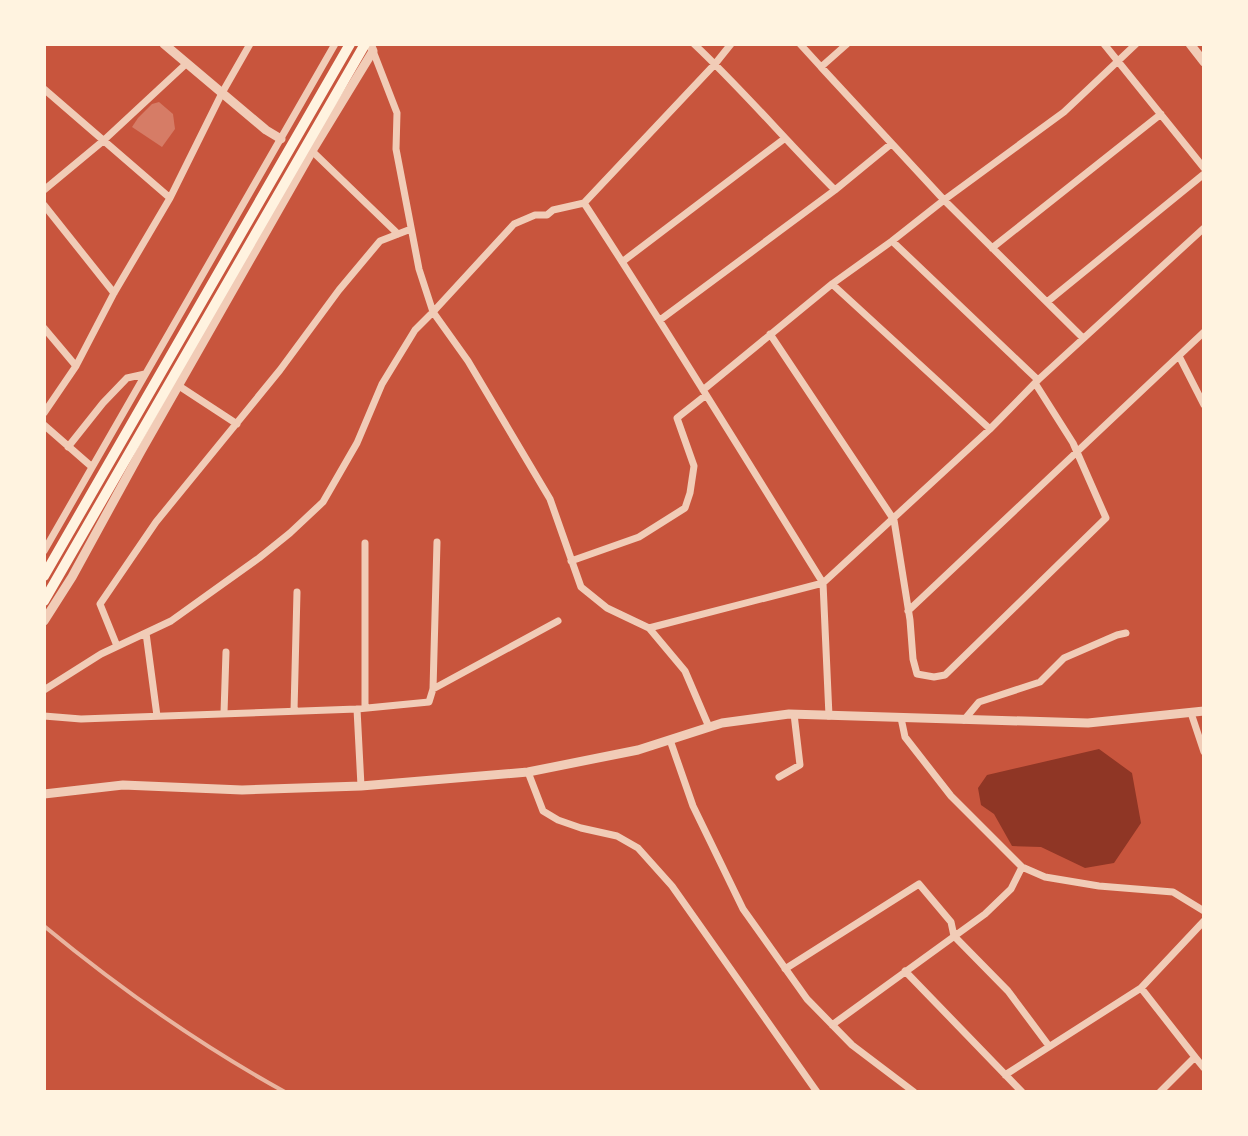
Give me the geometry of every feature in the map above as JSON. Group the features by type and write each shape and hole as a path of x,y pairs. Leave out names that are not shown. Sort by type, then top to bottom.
{"main road":[{"path":"44,576 349,46"},
{"path":"44,601 359,54 370,46"}],"street":[{"path":"164,44 266,130 281,139"},
{"path":"44,413 76,366 114,293 170,198 250,44"},
{"path":"44,551 335,44"},
{"path":"694,44 835,190"},
{"path":"44,690 101,654 171,621 259,558 323,502 357,443 382,384 415,330 514,224 535,215 547,215 553,210 584,203 731,44"},
{"path":"800,44 944,200 1083,338"},
{"path":"821,67 847,44"},
{"path":"1104,44 1204,168"},
{"path":"571,561 639,537 685,508 694,466 677,418 770,334 832,284 1064,112 1136,44"},
{"path":"1190,44 1204,62"},
{"path":"44,621 72,577 370,46"},
{"path":"370,46 397,113 396,149 419,269 433,312 468,361 550,499 581,587 607,608 649,628 685,671 709,727"},
{"path":"45,189 103,141 187,63"},
{"path":"44,89 170,198"},
{"path":"992,248 1161,114"},
{"path":"622,262 784,139"},
{"path":"660,320 835,190 891,144"},
{"path":"312,151 398,234"},
{"path":"1047,302 1204,174"},
{"path":"584,203 823,583 829,716"},
{"path":"44,205 114,293"},
{"path":"649,628 823,583 1204,228"},
{"path":"117,646 100,604 156,522 380,241 411,229"},
{"path":"770,334 894,520 917,674 945,675 1106,518 1073,443 1037,381 892,241"},
{"path":"832,284 990,429"},
{"path":"44,328 76,366"},
{"path":"908,611 1204,332"},
{"path":"1179,356 1204,405"},
{"path":"68,447 127,378 146,374"},
{"path":"179,386 237,424"},
{"path":"44,425 92,467"},
{"path":"44,716 81,719 361,709 429,702 433,689 437,542"},
{"path":"361,786 365,543"},
{"path":"294,711 297,592"},
{"path":"433,689 558,621"},
{"path":"146,633 157,716"},
{"path":"964,720 979,702 1040,682 1064,658 1126,633"},
{"path":"224,713 226,652"},
{"path":"44,794 123,785 242,790 361,786 528,772 638,750 722,723 794,714 1088,723 1204,711"},
{"path":"1191,713 1204,752"},
{"path":"779,777 800,765 794,714"},
{"path":"901,718 905,737 951,796 1022,867 1045,877 1085,884 1173,892 1204,911"},
{"path":"670,740 693,806 743,909 807,999 852,1045 914,1092"},
{"path":"528,772 543,811 581,828 617,836 638,848 672,886 817,1092"},
{"path":"832,1025 985,914 1011,889 1022,867"},
{"path":"785,969 919,884 951,922 954,936 1008,991 1049,1046"},
{"path":"1005,1075 1141,988 1204,921"},
{"path":"905,971 1022,1092"},
{"path":"1141,988 1204,1068"},
{"path":"1160,1092 1195,1057"}],"shaded area":[{"path":"1099,749 1132,773 1141,823 1114,863 1085,868 1041,847 1012,846 994,814 981,805 978,788 987,775"}],"building":[{"path":"159,102 173,114 175,129 162,147 132,127 152,104"}],"railway":[{"path":"44,926 161,1015 285,1092"}]}
